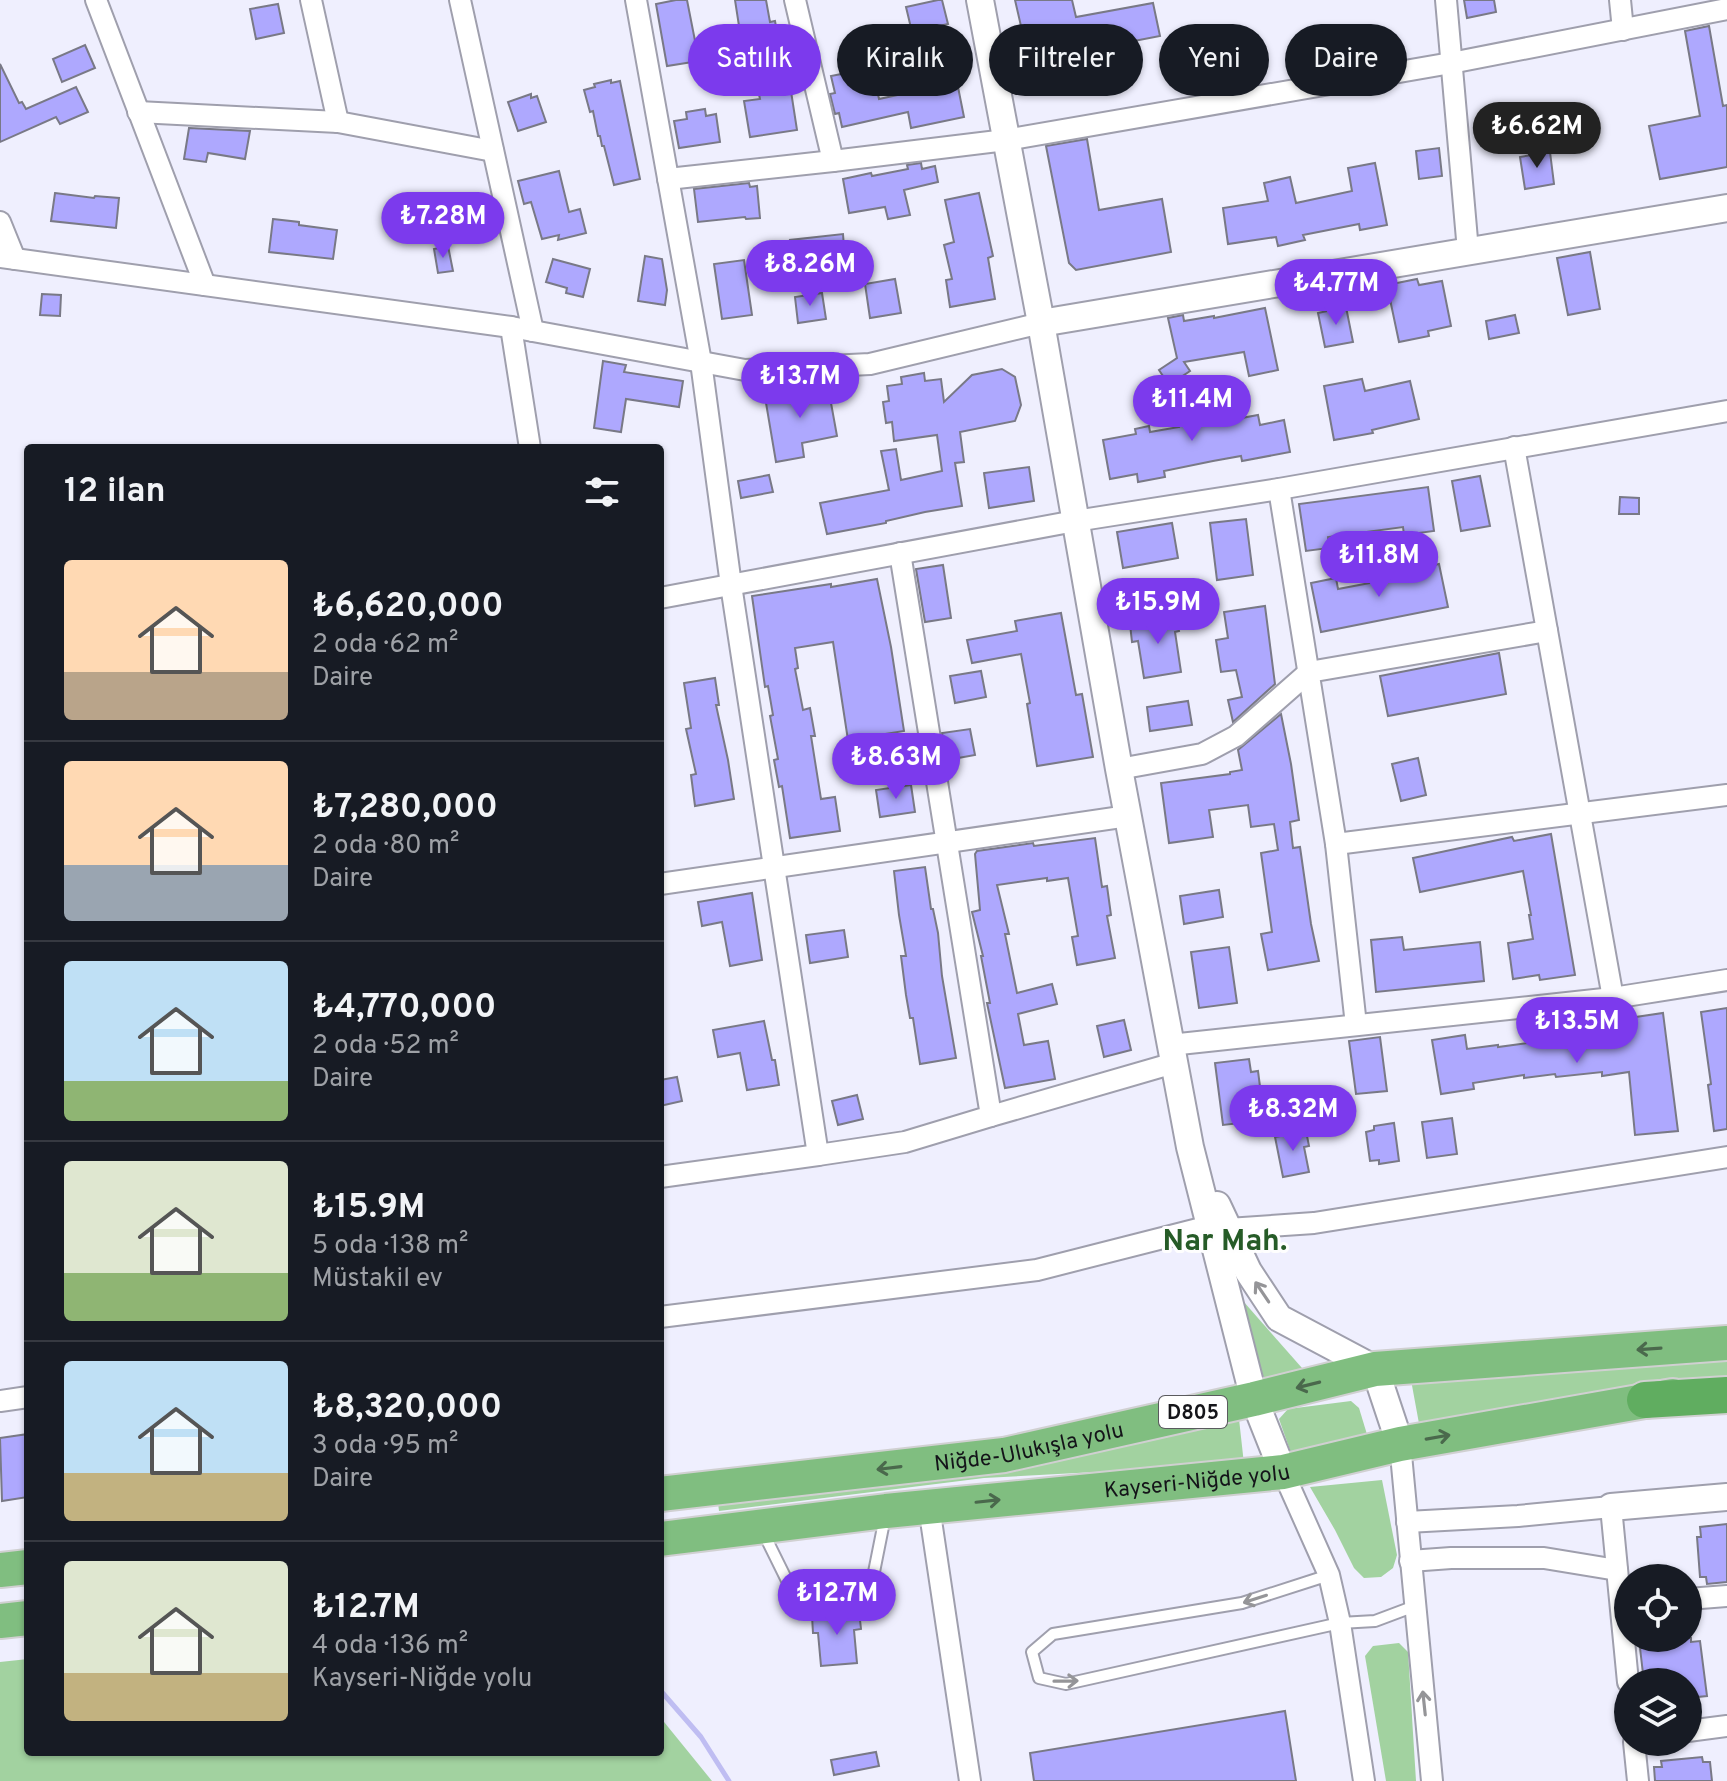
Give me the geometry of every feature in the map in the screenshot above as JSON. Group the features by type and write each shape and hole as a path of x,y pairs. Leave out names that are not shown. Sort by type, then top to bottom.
{"highway":[{"name":"Niğde-Ulukışla yolu","path":"664,1494 1004,1455 1375,1369 1727,1343"},
{"name":"Kayseri-Niğde yolu","path":"664,1539 886,1511 1283,1472 1400,1444 1645,1400 1727,1389"},
{"path":"1645,1400 1727,1395"},
{"path":"0,1570 24,1567"},
{"path":"0,1621 24,1618"}],"street":[{"path":"96,0 205,285"},
{"path":"311,0 338,122"},
{"path":"460,0 533,331"},
{"path":"636,0 701,362 731,585 818,1155"},
{"path":"795,0 833,161"},
{"path":"980,0 1190,1147 1219,1228 1254,1399 1329,1575 1340,1623 1364,1781"},
{"path":"1446,0 1468,251"},
{"path":"1620,0 1623,30"},
{"path":"668,179 1006,140 1451,63 1727,9"},
{"path":"138,112 338,122 493,151"},
{"path":"0,222 8,258 511,327 745,370 870,364 1041,323 1727,208"},
{"path":"511,327 529,444"},
{"path":"664,597 1075,521 1727,411"},
{"path":"1514,447 1613,998"},
{"path":"1279,489 1336,844 1356,1025"},
{"path":"900,553 991,1116"},
{"path":"1119,769 1202,754 1236,736 1309,672 1547,631"},
{"path":"1336,844 1727,795"},
{"path":"664,883 1128,816"},
{"path":"664,1176 905,1142 1172,1054 1356,1025 1613,998 1727,980"},
{"path":"664,1315 1037,1270 1219,1228 1314,1223 1727,1157"},
{"path":"1219,1228 1279,1318 1375,1369 1400,1444 1432,1781"},
{"path":"0,1401 24,1398"},
{"path":"1407,1522 1518,1516 1727,1497"},
{"path":"929,1507 970,1781"},
{"path":"1611,1507 1616,1564"},
{"path":"1410,1561 1544,1558 1614,1570"},
{"path":"1702,1598 1727,1596"},
{"path":"1702,1729 1727,1726"},
{"path":"1635,1756 1638,1781"}],"lane":[{"path":"760,1527 801,1609 868,1602 886,1511"},
{"path":"1329,1575 1242,1603 1053,1634 1032,1652 1039,1678 1066,1684 1340,1623 1375,1621 1415,1606"}],"green space":[{"path":"1236,1293 1302,1368 1297,1376 1269,1382 1261,1374"},
{"path":"1727,1356 1727,1377 1634,1389 1420,1429 1411,1380"},
{"path":"1351,1401 1359,1408 1369,1441 1291,1453 1279,1419 1288,1409"},
{"path":"1239,1419 1244,1464 984,1478 719,1511 718,1503"},
{"path":"1382,1480 1397,1555 1393,1568 1381,1577 1364,1578 1354,1568 1310,1487"},
{"path":"1399,1643 1408,1652 1416,1781 1386,1781 1365,1656 1373,1646"},
{"path":"24,1659 24,1756 664,1756 664,1722 712,1781 0,1781 0,1662"}],"building":[{"path":"687,0 692,24 688,24 688,63 667,66 656,4"},
{"path":"735,0 766,0 770,22 775,21 776,24 739,24"},
{"path":"942,0 948,24 910,24 906,7"},
{"path":"1015,0 1072,0 1076,17 1153,3 1159,36 1143,39 1143,24 1021,24"},
{"path":"1464,0 1494,0 1496,12 1467,18"},
{"path":"278,4 284,33 256,39 250,9"},
{"path":"1709,26 1723,106 1727,105 1727,167 1660,179 1649,126 1700,116 1685,31"},
{"path":"85,45 95,68 62,82 53,59"},
{"path":"0,64 19,103 22,102 26,109 76,87 88,112 60,124 56,117 0,142"},
{"path":"837,75 837,96 878,96 879,99 893,96 960,96 964,117 911,128 908,112 842,127 830,94 835,93 831,76"},
{"path":"611,80 611,83 620,81 640,179 614,185 584,90"},
{"path":"531,94 531,98 537,96 546,122 518,131 508,102"},
{"path":"759,96 792,96 797,130 750,137 744,101 760,99"},
{"path":"705,109 706,116 716,114 720,142 679,148 674,121 687,119 686,112"},
{"path":"189,128 250,131 245,159 208,153 206,162 184,159"},
{"path":"1087,139 1099,210 1162,199 1171,252 1076,270 1069,263 1046,146"},
{"path":"1439,148 1442,176 1419,179 1416,151"},
{"path":"1550,152 1554,184 1525,189 1520,157"},
{"path":"921,163 922,169 935,166 938,182 904,190 910,215 888,219 885,207 849,213 843,179 908,169 907,165"},
{"path":"1375,163 1387,225 1360,230 1359,224 1303,235 1305,240 1278,246 1276,237 1228,244 1223,208 1268,201 1264,183 1290,177 1296,203 1352,191 1348,168"},
{"path":"559,171 569,212 580,209 586,233 558,240 559,235 542,239 531,202 524,204 518,181"},
{"path":"749,183 750,187 757,186 760,218 698,222 694,189"},
{"path":"55,193 119,198 116,228 51,221"},
{"path":"979,193 993,256 988,258 995,299 950,307 946,280 952,279 944,245 954,242 945,200"},
{"path":"273,219 337,230 333,259 269,252"},
{"path":"843,234 844,247 792,253 790,240"},
{"path":"448,246 453,271 438,273 434,249"},
{"path":"1590,252 1600,309 1568,315 1557,258"},
{"path":"645,256 662,259 667,290 665,305 638,301"},
{"path":"553,259 590,269 583,297 566,293 567,288 546,282"},
{"path":"744,260 752,315 722,319 714,264"},
{"path":"895,279 901,313 870,318 865,284"},
{"path":"1417,279 1419,285 1442,281 1451,326 1428,331 1429,336 1399,342 1387,285"},
{"path":"822,293 826,319 798,323 795,297"},
{"path":"42,294 61,295 60,316 40,315"},
{"path":"1346,307 1353,342 1325,347 1318,313"},
{"path":"1265,308 1278,370 1249,376 1244,352 1184,362 1190,371 1169,385 1159,370 1177,358 1168,318 1183,315 1184,321 1214,318"},
{"path":"1515,315 1519,333 1489,339 1486,321"},
{"path":"603,361 626,365 624,372 683,381 679,407 626,399 621,432 594,428"},
{"path":"1002,369 1015,377 1021,405 1015,421 960,432 964,462 955,463 962,506 827,534 820,503 889,490 881,451 896,449 901,480 942,471 937,435 894,441 892,422 886,423 883,402 889,401 887,386 902,384 901,377 924,373 925,381 941,379 944,402 972,375"},
{"path":"1362,379 1365,391 1410,381 1419,419 1372,430 1373,433 1334,440 1324,386"},
{"path":"827,381 837,436 802,443 804,457 776,462 765,397 805,390 804,385"},
{"path":"1199,393 1204,425 1258,415 1260,425 1284,420 1290,452 1242,461 1241,456 1213,461 1164,471 1165,477 1138,482 1137,474 1110,479 1103,440 1136,434 1135,429 1149,426 1150,432 1179,427 1175,397"},
{"path":"1029,467 1034,501 989,508 984,473"},
{"path":"769,475 773,492 741,498 738,481"},
{"path":"1480,476 1490,526 1461,531 1452,481"},
{"path":"1428,487 1434,531 1404,535 1403,527 1328,537 1329,548 1306,551 1299,504"},
{"path":"1620,497 1639,498 1639,514 1619,514"},
{"path":"1246,519 1253,575 1217,580 1210,523"},
{"path":"1172,523 1178,558 1123,568 1117,532"},
{"path":"1439,564 1448,607 1321,632 1311,583 1336,578 1338,589 1412,575 1411,570"},
{"path":"943,565 951,618 925,622 916,569"},
{"path":"877,579 904,731 848,740 833,642 795,648 798,668 795,669 803,710 810,708 815,736 811,736 821,799 835,797 840,831 790,838 782,786 779,787 774,760 778,759 770,716 773,715 768,686 765,687 752,596"},
{"path":"1265,606 1275,684 1233,722 1228,700 1242,697 1236,670 1221,672 1216,640 1228,638 1224,612"},
{"path":"1061,613 1076,695 1082,694 1093,757 1037,766 1021,654 972,663 967,640 1017,631 1015,621"},
{"path":"1176,616 1179,631 1175,632 1181,672 1144,678 1138,641 1132,642 1130,624"},
{"path":"1499,653 1506,694 1388,716 1380,676"},
{"path":"981,671 986,697 955,703 950,676"},
{"path":"715,678 719,705 716,705 734,799 695,806 691,775 696,774 686,729 691,728 684,683"},
{"path":"1188,701 1192,725 1150,731 1147,707"},
{"path":"1281,714 1299,820 1290,822 1293,848 1300,847 1319,961 1268,970 1261,934 1272,932 1261,853 1278,850 1274,824 1251,827 1248,805 1209,810 1213,837 1169,843 1161,783 1242,770 1238,750"},
{"path":"970,729 975,755 947,760 942,733"},
{"path":"1418,758 1426,795 1401,801 1392,764"},
{"path":"911,785 915,812 880,817 876,790"},
{"path":"1551,834 1575,975 1540,980 1539,975 1513,979 1508,943 1533,939 1523,871 1420,892 1413,858 1512,837 1514,841"},
{"path":"1095,838 1102,887 1107,886 1111,915 1107,916 1115,958 1077,965 1072,937 1078,936 1068,878 997,885 1009,934 1005,934 1017,993 1052,984 1057,1004 1018,1014 1024,1045 1048,1041 1055,1079 1005,1088 987,1003 990,1003 983,956 972,912 980,910 975,854 977,851 1033,843 1034,846"},
{"path":"925,867 956,1058 920,1064 906,995 901,956 906,956 894,871"},
{"path":"1219,890 1223,917 1184,924 1180,896"},
{"path":"752,893 762,960 730,966 722,922 702,926 698,902"},
{"path":"844,930 848,957 810,963 806,935"},
{"path":"1402,937 1404,950 1480,942 1484,981 1376,992 1371,940"},
{"path":"1229,947 1237,1003 1199,1008 1191,952"},
{"path":"1727,1008 1727,1129 1714,1131 1701,1012"},
{"path":"1663,1013 1678,1131 1635,1135 1629,1072 1602,1076 1602,1072 1556,1077 1555,1074 1524,1078 1524,1075 1473,1083 1474,1089 1441,1094 1432,1040 1465,1035 1467,1049 1498,1047 1597,1034 1595,1023"},
{"path":"1124,1020 1131,1050 1104,1057 1097,1026"},
{"path":"764,1021 779,1085 747,1090 740,1053 718,1057 713,1030"},
{"path":"1380,1037 1387,1091 1356,1094 1349,1041"},
{"path":"1249,1059 1251,1072 1258,1071 1263,1110 1256,1111 1257,1121 1223,1125 1215,1063"},
{"path":"677,1077 682,1101 664,1105 664,1079"},
{"path":"857,1095 863,1119 838,1125 832,1101"},
{"path":"1452,1118 1457,1154 1427,1158 1422,1122"},
{"path":"1394,1123 1399,1161 1379,1164 1379,1160 1370,1161 1366,1132 1374,1130 1374,1126"},
{"path":"1306,1131 1309,1146 1304,1147 1309,1172 1283,1177 1275,1137"},
{"path":"24,1435 24,1498 2,1501 0,1438"},
{"path":"1727,1524 1727,1582 1707,1584 1706,1577 1702,1577 1697,1537 1701,1537 1700,1527"},
{"path":"856,1582 857,1595 810,1600 809,1586"},
{"path":"859,1611 861,1629 854,1630 857,1663 821,1666 818,1633 813,1633 812,1616"},
{"path":"1640,1652 1701,1652 1707,1696 1702,1697 1702,1668 1642,1668"},
{"path":"1285,1711 1296,1781 1034,1781 1030,1753"},
{"path":"876,1752 879,1766 834,1775 831,1760"},
{"path":"1702,1757 1703,1762 1710,1762 1712,1781 1655,1781 1654,1767 1662,1767 1661,1761"}],"waterway":[{"path":"664,1695 701,1737 729,1781"}],"district":[{"name":"Nar Mah.","path":"1225,1240"}]}
